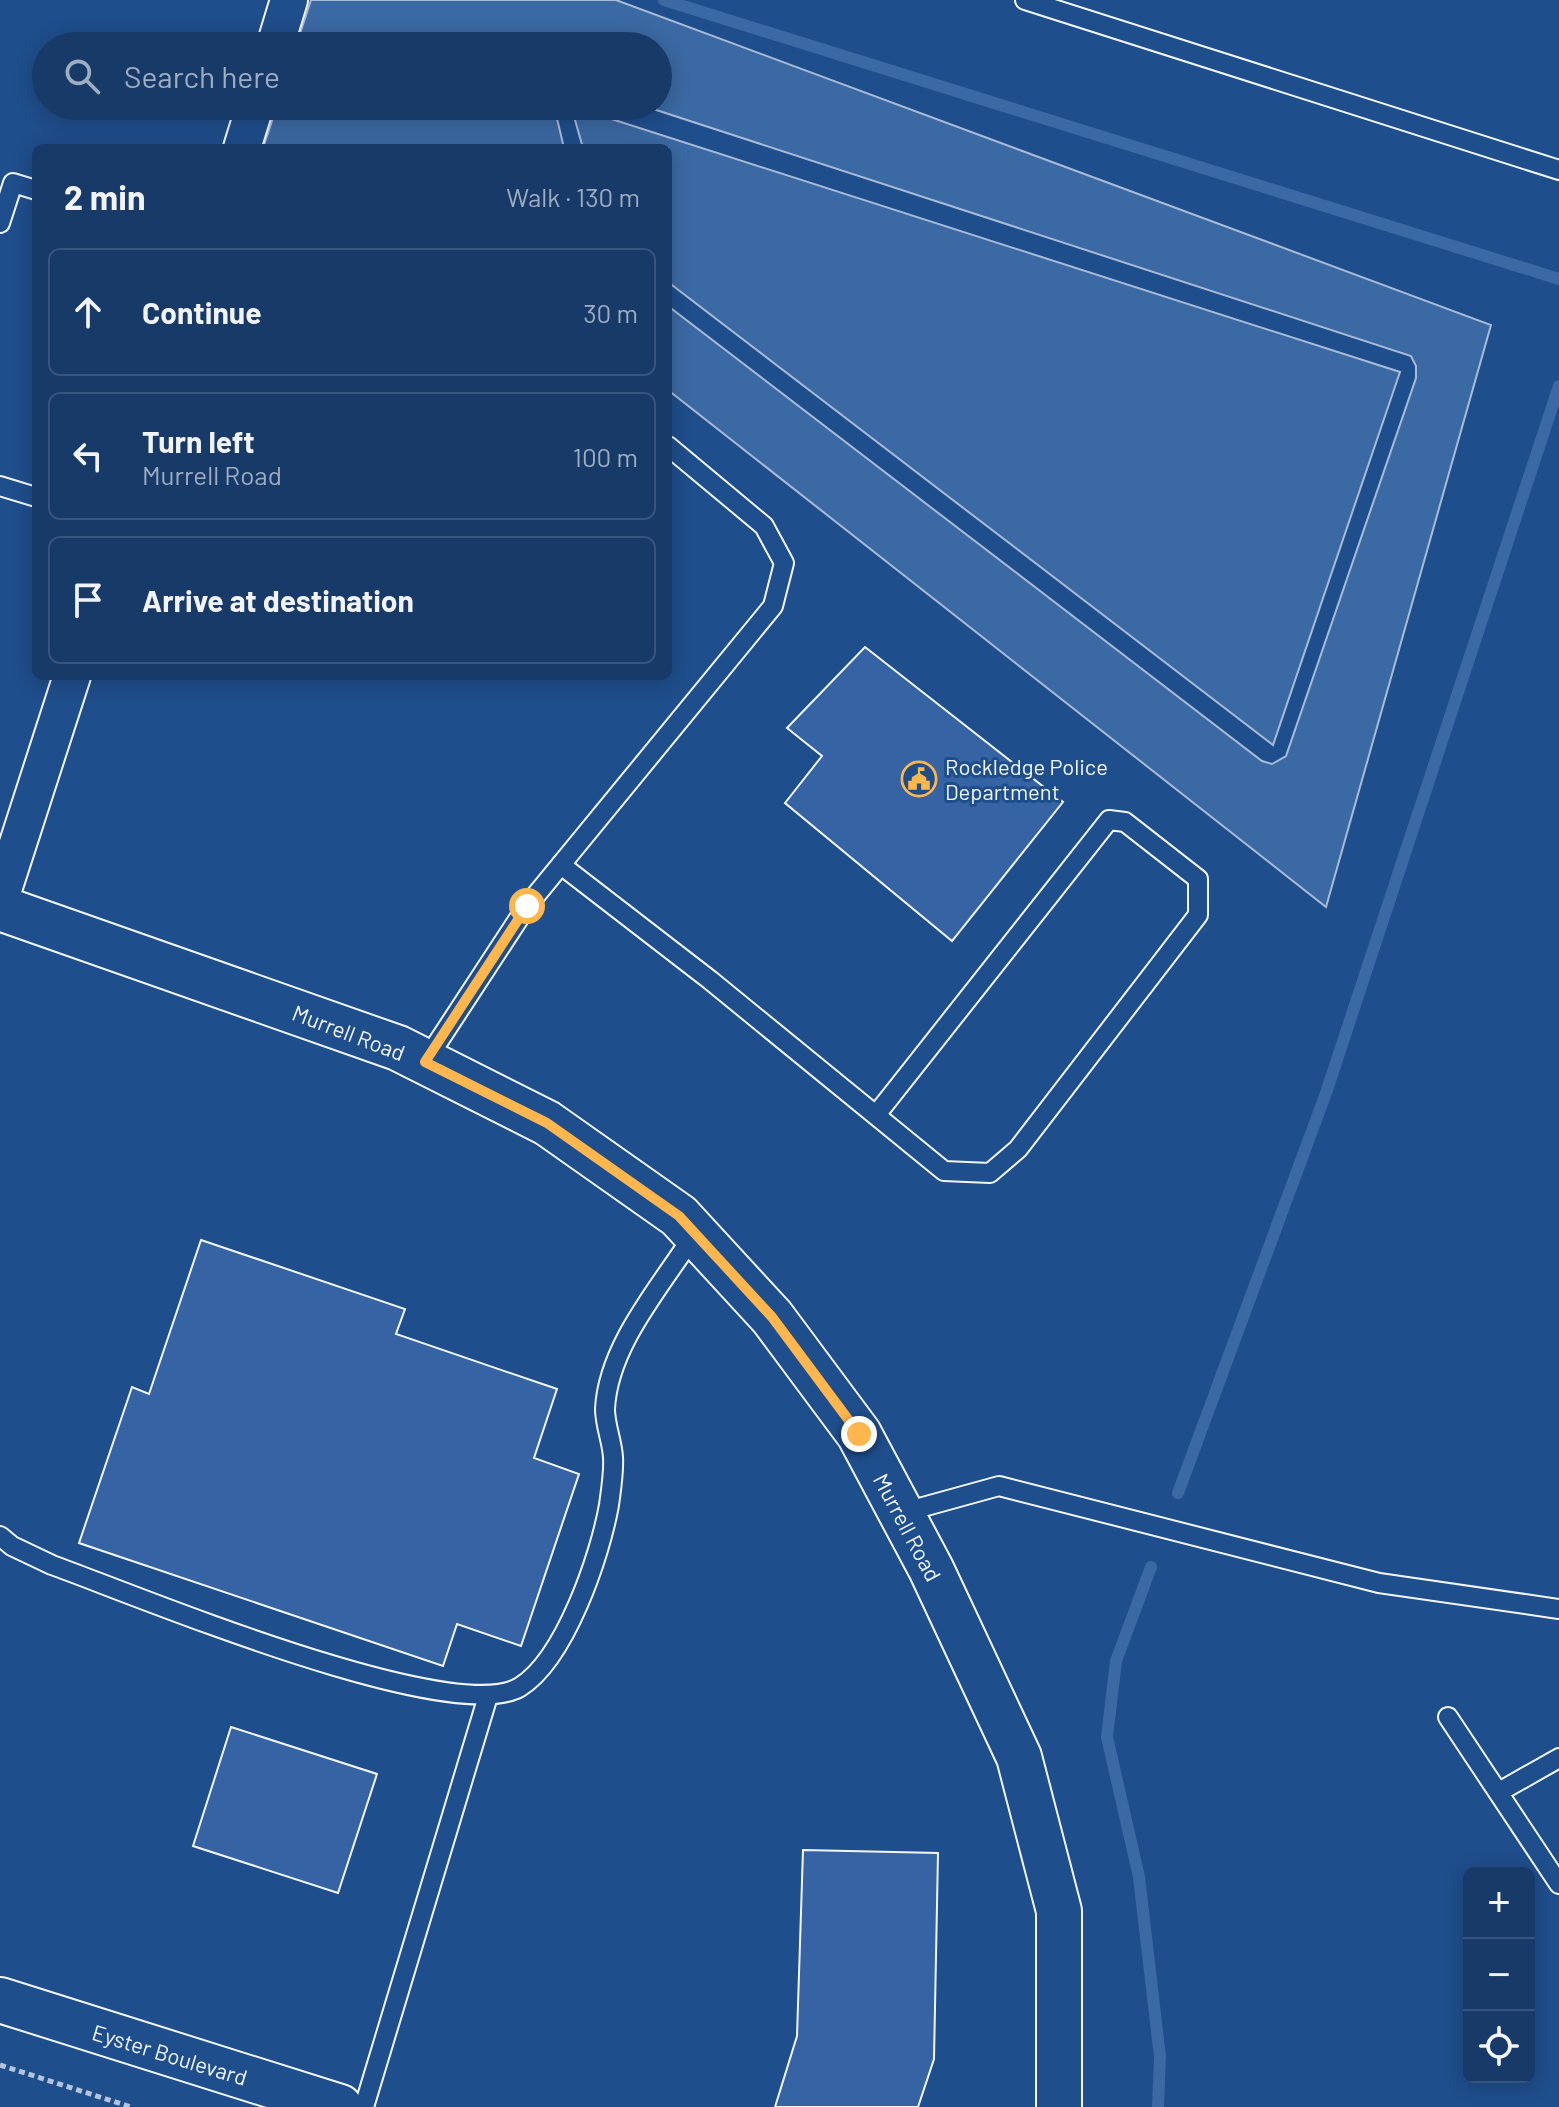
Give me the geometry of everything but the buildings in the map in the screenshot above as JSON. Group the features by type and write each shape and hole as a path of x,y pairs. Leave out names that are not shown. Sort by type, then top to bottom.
{"street":[{"path":"279,32 289,0"},
{"path":"243,144 251,120"},
{"path":"0,899 71,680"},
{"name":"Murrell Road","path":"0,908 254,995 425,1062 547,1123 679,1216 772,1317 859,1434 901,1513 1019,1757 1059,1911 1059,2107"},
{"name":"Eyster Boulevard","path":"0,2000 340,2107"}],"lane":[{"path":"1025,0 1559,170"},
{"path":"0,223 13,183 32,189"},
{"path":"425,1062 527,906 773,606 784,563 764,526 672,449"},
{"path":"0,486 32,496"},
{"path":"561,865 710,980 944,1171 990,1173 1018,1149 1198,915 1198,879 1125,822 1109,820 876,1115"},
{"path":"0,1536 12,1546 52,1565 339,1668 422,1687 488,1696 519,1688 551,1657 568,1624 608,1507 613,1459 605,1409 619,1354 695,1233"},
{"path":"901,1513 999,1486 1379,1583 1559,1609"},
{"path":"364,2107 488,1696"},
{"path":"1448,1717 1559,1884"},
{"path":"1499,1792 1559,1758"}],"path":[{"path":"0,2065 131,2107"}],"water":[{"path":"311,0 616,0 1491,325 1326,907 672,393 672,309 1262,761 1272,764 1286,756 1416,378 1416,366 1411,356 672,115 672,32 301,32"},
{"path":"272,120 557,120 563,144 264,144"},
{"path":"575,120 615,120 1400,372 1273,745 672,285 672,144 582,144"}],"waterway":[{"path":"664,0 1559,279"},
{"path":"1178,1493 1326,1093 1559,386"},
{"path":"1151,1567 1116,1661 1107,1737 1139,1877 1160,2057 1158,2107"}],"place":[{"name":"Rockledge Police Department","path":"919,779"}],"route":[{"path":"527,906 425,1062 547,1123 679,1216 772,1317 859,1434"}]}
